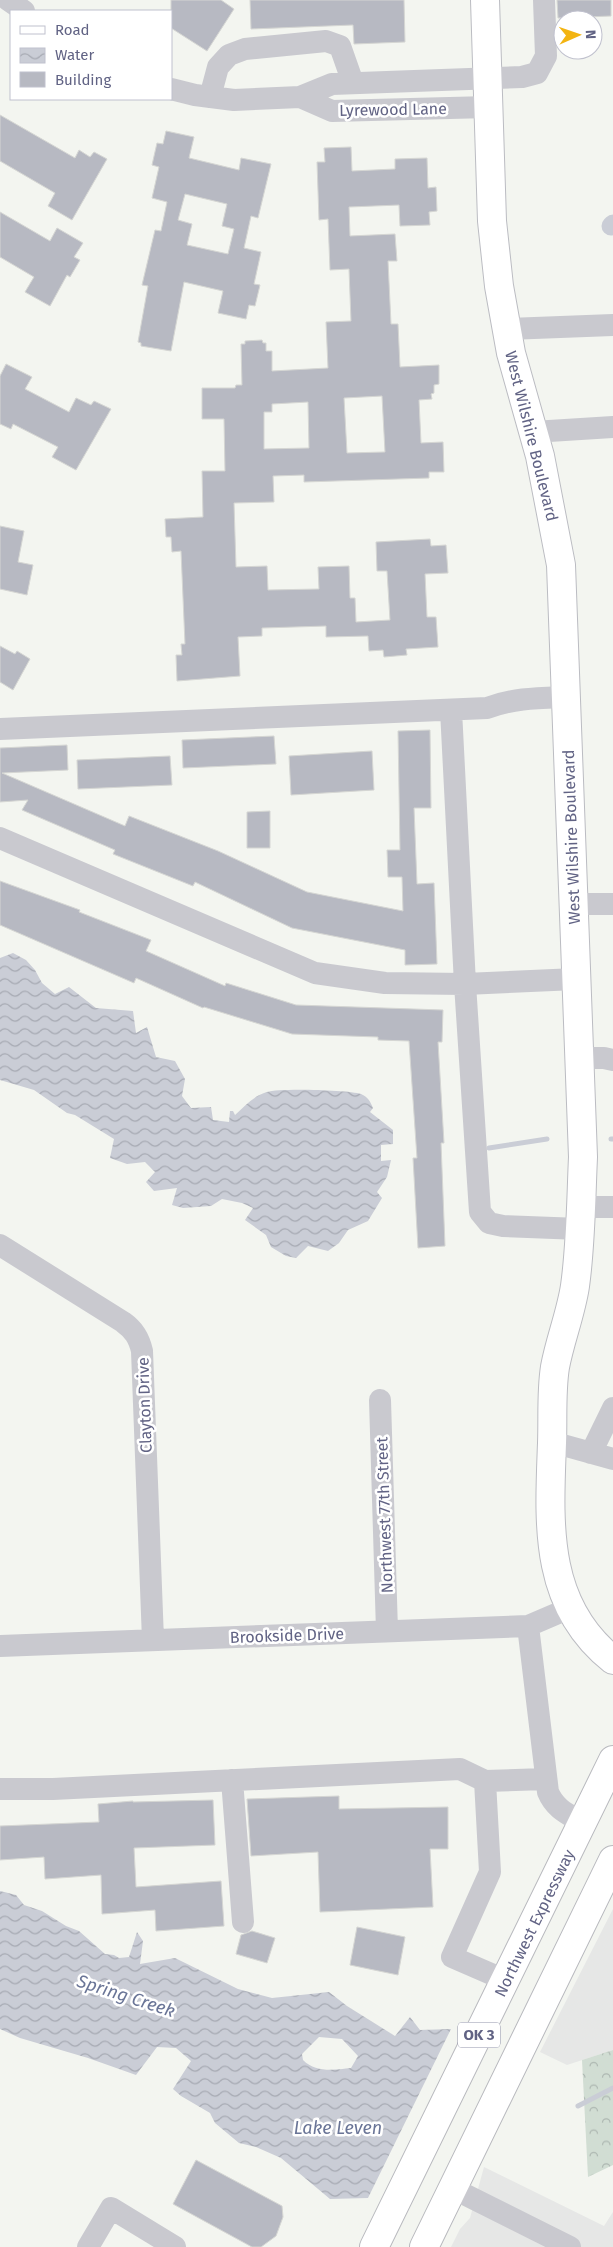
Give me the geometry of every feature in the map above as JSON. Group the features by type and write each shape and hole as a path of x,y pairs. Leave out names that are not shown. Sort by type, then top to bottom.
{"main road":[{"name":"West Wilshire Boulevard","path":"485,0 492,221 499,286 511,353 550,503 561,565 583,1157 575,1287 555,1368 551,1532 557,1578 570,1608 585,1632 613,1660"},
{"name":"Northwest Expressway","path":"374,2247 613,1760"},
{"name":"OK 3","path":"424,2247 613,1860"}],"street":[{"path":"9,0 23,10"},
{"name":"Lyrewood Lane","path":"172,89 234,100 300,97 332,84 522,78 537,73 546,56 544,0"},
{"path":"210,97 218,67 229,54 245,50 326,41 340,46 353,83"},
{"name":"Lyrewood Lane","path":"300,97 332,111 489,107"},
{"path":"507,330 613,324"},
{"path":"533,432 613,427"},
{"path":"0,730 487,708 502,702 529,698 566,697"},
{"path":"451,710 465,984 480,1212 489,1222 502,1226 580,1218 613,1207"},
{"path":"0,838 315,973 385,983 465,984 576,979"},
{"path":"574,904 613,904"},
{"path":"579,1058 613,1060"},
{"name":"Clayton Drive","path":"0,1245 123,1322 134,1330 140,1341 142,1351 153,1640"},
{"name":"Northwest 77th Street","path":"380,1400 387,1631"},
{"path":"591,1453 613,1408"},
{"path":"552,1442 613,1459"},
{"name":"Brookside Drive","path":"0,1646 528,1626 570,1608"},
{"path":"528,1626 540,1714 545,1779 552,1803 583,1822"},
{"path":"0,1789 54,1789 460,1769 486,1781 545,1779"},
{"path":"232,1780 243,1922"},
{"path":"486,1781 490,1872 452,1957 505,1980"},
{"path":"452,2188 570,2247"},
{"path":"88,2247 111,2208 175,2247"}],"shaded area":[{"path":"613,1909 613,2050 567,2065 540,2052"},
{"path":"484,2167 604,2226 613,2212 613,2247 451,2247 460,2229 470,2218"}],"green space":[{"path":"613,2050 613,2165 588,2177 582,2060"}],"water":[{"path":"13,953 26,960 35,970 42,983 55,994 69,987 96,1008 133,1011 136,1033 147,1027 156,1057 175,1061 185,1079 182,1096 191,1108 211,1107 213,1120 229,1122 230,1111 233,1111 235,1115 258,1096 267,1092 329,1091 365,1096 373,1108 370,1112 393,1130 393,1144 381,1145 381,1161 391,1160 387,1177 377,1192 382,1198 368,1221 348,1230 339,1243 328,1251 308,1246 296,1258 286,1256 271,1247 266,1235 245,1220 253,1208 242,1203 222,1199 211,1206 183,1208 172,1205 177,1188 154,1191 146,1182 155,1172 145,1162 127,1164 110,1158 114,1139 75,1115 67,1113 34,1090 0,1080 0,958"},
{"name":"Lake Leven","path":"0,1891 16,1895 24,1905 42,1911 66,1926 79,1931 105,1954 114,1955 119,1958 129,1957 137,1932 143,1941 140,1964 175,1958 238,1989 272,1998 329,1992 347,2006 395,2036 410,2017 420,2030 451,2029 368,2198 330,2199 281,2158 256,2147 239,2143 215,2123 210,2113 181,2096 173,2089 191,2061 176,2048 157,2047 136,2075 88,2058 20,2038 0,2029","holes":["319,2037 342,2039 358,2056 351,2068 319,2069 303,2060 302,2054"]}],"building":[{"path":"171,0 221,0 234,9 207,51 172,29"},
{"path":"250,0 404,0 405,42 354,44 353,25 251,29"},
{"path":"557,0 611,0 611,16 603,16 603,10 558,10"},
{"path":"0,115 75,158 79,150 90,157 94,152 107,159 72,220 48,206 55,193 0,161"},
{"path":"166,131 194,137 189,158 239,170 241,158 271,164 258,218 251,216 244,248 261,252 254,284 260,285 255,306 249,305 246,319 218,313 223,291 184,282 171,351 141,346 141,343 138,342 148,286 142,285 155,230 161,231 167,202 152,198 159,167 152,165 157,143 163,144","holes":["185,194 227,204 222,226 234,229 228,254 187,245 192,224 178,220"]},
{"path":"351,147 352,171 395,169 395,159 427,158 428,188 436,187 437,211 429,212 430,225 400,226 399,205 349,207 350,236 395,234 397,261 388,261 391,324 398,324 400,367 439,365 439,384 434,385 434,393 431,394 432,399 419,400 421,443 443,442 444,472 429,472 429,478 304,482 304,475 273,476 274,502 234,503 236,567 267,566 268,590 319,589 318,567 349,566 350,598 355,598 356,622 390,620 387,571 377,571 376,542 430,539 431,546 446,545 448,573 425,574 427,617 436,617 438,647 406,649 407,655 384,657 383,650 369,651 368,636 326,637 326,626 262,628 262,636 238,637 240,676 177,681 176,655 182,655 181,644 185,644 181,551 172,552 171,537 166,537 165,519 203,517 202,471 225,471 224,419 202,419 202,388 235,388 236,385 242,385 241,344 245,344 245,341 262,340 263,343 266,343 266,351 272,351 272,371 328,368 326,322 351,321 349,269 330,270 328,219 319,220 317,162 325,162 324,148","holes":["382,396 385,452 347,453 344,398","308,402 309,448 264,449 264,412 272,412 272,404"]},
{"path":"0,212 50,241 57,228 83,243 74,257 80,260 70,277 67,275 50,306 25,292 34,277 0,257"},
{"path":"6,364 32,377 25,389 69,412 76,398 91,405 94,401 111,409 76,470 52,457 58,447 13,424 11,429 0,424 0,376"},
{"path":"0,526 24,531 18,562 33,565 27,595 0,589"},
{"path":"0,646 15,654 17,651 30,659 13,690 0,682"},
{"path":"430,730 431,808 414,808 417,884 434,883 437,964 405,965 405,950 292,928 195,882 193,886 113,854 115,850 22,810 28,800 0,802 0,748 67,745 68,770 2,773 125,826 129,816 218,851 307,892 403,911 402,877 388,877 387,850 400,850 398,731"},
{"path":"274,736 276,764 183,768 182,740"},
{"path":"372,751 374,790 291,795 289,756"},
{"path":"170,756 172,785 78,789 77,760"},
{"path":"270,811 270,848 247,848 247,812"},
{"path":"0,881 80,910 79,912 151,940 146,951 225,986 226,983 296,1005 443,1010 442,1042 438,1042 444,1143 441,1143 445,1246 418,1248 413,1158 417,1158 409,1041 378,1040 378,1037 292,1034 203,1008 136,978 134,983 0,925"},
{"path":"339,1796 339,1809 448,1807 448,1849 430,1849 433,1907 320,1912 318,1852 251,1856 247,1799"},
{"path":"213,1800 215,1845 134,1848 136,1887 221,1881 224,1926 156,1931 155,1910 102,1914 101,1875 45,1879 44,1857 0,1860 0,1826 99,1822 98,1804 133,1801"},
{"path":"357,1927 405,1937 398,1975 350,1965"},
{"path":"252,1931 275,1938 267,1963 236,1954 241,1935"},
{"path":"196,2160 282,2206 283,2217 276,2236 261,2247 252,2247 173,2204"}],"waterway":[{"path":"489,1148 547,1139"},
{"name":"Spring Creek","path":"578,2106 613,2088"}]}
